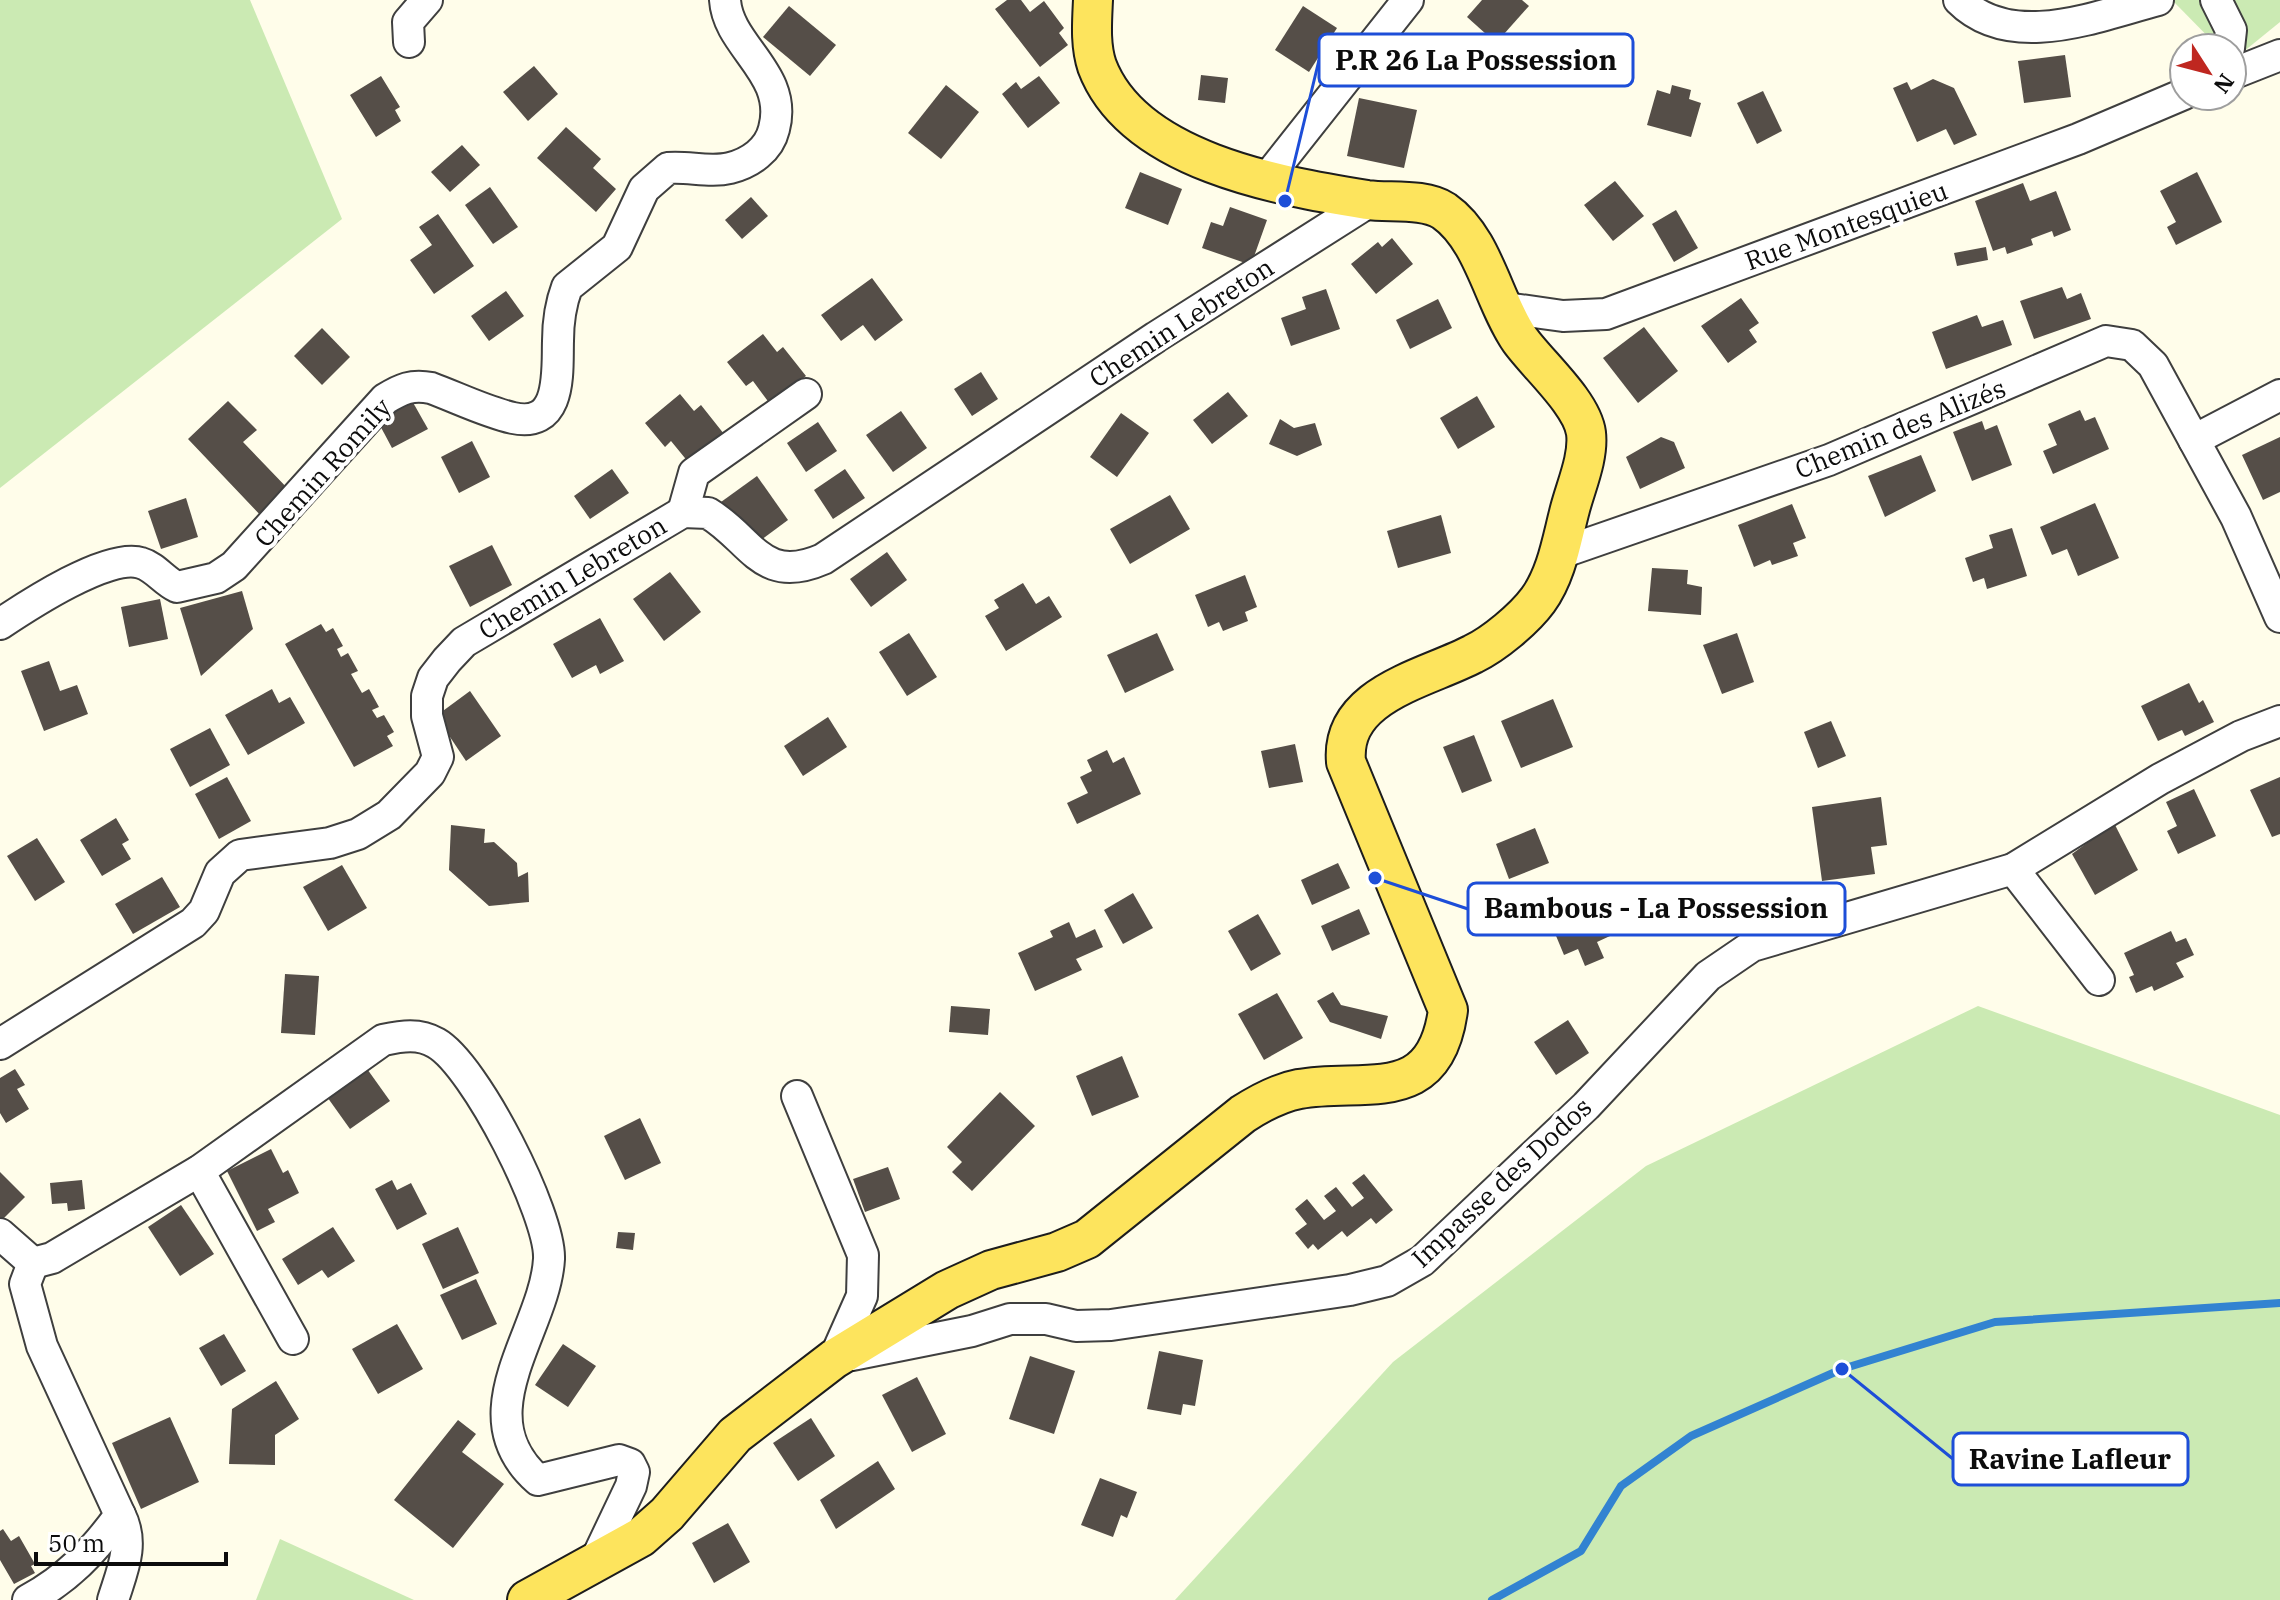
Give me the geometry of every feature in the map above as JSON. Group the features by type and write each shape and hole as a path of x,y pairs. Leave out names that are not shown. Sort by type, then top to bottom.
{"main road":[{"path":"527,1600 592,1568 641,1537 667,1514 735,1435 834,1359 947,1290 991,1270 1057,1252 1087,1239 1243,1114 1270,1098 1299,1089 1378,1087 1400,1082 1429,1058 1439,1044 1448,1010 1346,762 1345,745 1350,727 1372,702 1477,653 1537,601 1552,575 1582,463 1586,436 1582,417 1535,360 1499,307 1475,247 1443,210 1264,182 1209,161 1138,123 1115,99 1097,66 1091,36 1093,0"}],"street":[{"path":"409,42 408,22 427,0"},
{"name":"Chemin Romily","path":"0,624 78,579 129,561 142,563 177,587 216,578 252,550 385,399 402,388 431,388 516,419 537,415 548,407 559,378 557,340 567,287 617,247 644,189 668,168 727,169 746,162 772,139 777,120 773,87 729,17 725,0"},
{"path":"1264,182 1408,0"},
{"path":"1959,0 1990,21 2025,28 2076,10 2158,0"},
{"path":"2216,0 2231,32"},
{"path":"2248,68 2280,55"},
{"name":"Rue Montesquieu","path":"1499,307 1563,316 1606,314 2078,139 2168,101"},
{"name":"Chemin Lebreton","path":"0,1044 193,923 204,911 220,873 240,855 330,843 358,834 389,815 430,773 438,757 427,716 427,696 433,678 464,642 683,512 696,510 719,519 751,552 768,563 786,568 805,567 823,559 1143,345 1372,200"},
{"name":"Chemin des Alizés","path":"1558,554 1829,460 2106,341 2132,345 2153,365 2194,440 2268,555 2280,617"},
{"path":"683,512 694,473 806,394"},
{"path":"2194,440 2280,395"},
{"name":"Impasse des Dodos","path":"834,1359 972,1331 1010,1319 1046,1319 1076,1326 1111,1325 1387,1281 1422,1261 1586,1106 1708,976 1752,946 2013,869 2160,779 2241,736 2280,721"},
{"path":"2013,869 2099,980"},
{"path":"33,1263 52,1258 199,1171 383,1040 420,1036 451,1054 490,1109 544,1220 549,1260 539,1302 507,1385 512,1442 522,1462 538,1480 619,1460 630,1464 634,1472 631,1486 592,1568"},
{"path":"797,1096 863,1255 862,1296 834,1359"},
{"path":"199,1171 293,1339"},
{"path":"0,1234 33,1263"},
{"path":"33,1263 25,1284 42,1346 128,1531 128,1546 113,1600"},
{"path":"28,1600 55,1586 89,1556 120,1515"}],"green space":[{"path":"0,0 250,0 342,219 0,488"},
{"path":"2172,0 2280,0 2280,22 2248,48 2248,32 2203,32"},
{"path":"1978,1006 2280,1115 2280,1600 1175,1600 1393,1362 1646,1166"},
{"path":"280,1539 414,1600 256,1600"}],"building":[{"path":"1007,0 1021,0 1030,12 1044,1 1064,28 1059,33 1068,45 1040,67 995,9"},
{"path":"1482,0 1522,0 1529,6 1496,43 1467,17"},
{"path":"789,6 836,45 810,76 763,37"},
{"path":"1303,6 1337,28 1309,72 1275,50"},
{"path":"2065,55 2071,97 2024,103 2018,61"},
{"path":"534,66 558,94 528,121 503,92"},
{"path":"1201,75 1228,78 1225,103 1198,100"},
{"path":"381,76 400,107 395,110 401,121 376,137 350,95"},
{"path":"1039,76 1060,103 1028,128 1002,94 1016,82 1021,89"},
{"path":"1933,79 1954,88 1977,135 1954,145 1946,129 1917,142 1893,88 1907,82 1911,90"},
{"path":"946,85 979,112 941,159 908,133"},
{"path":"1672,85 1691,90 1689,99 1701,103 1691,137 1647,125 1657,90 1670,94"},
{"path":"1763,91 1782,131 1757,144 1737,103"},
{"path":"1359,98 1417,110 1404,168 1347,156"},
{"path":"566,127 601,159 593,168 616,189 596,212 537,158"},
{"path":"462,145 480,165 450,192 431,172"},
{"path":"1140,172 1182,189 1168,225 1125,208"},
{"path":"2197,172 2222,222 2176,245 2167,227 2176,222 2160,191"},
{"path":"1615,181 1644,216 1613,241 1584,205"},
{"path":"2023,183 2030,201 2056,191 2071,230 2054,237 2052,231 2031,239 2033,245 2007,254 2005,247 1993,251 1975,201"},
{"path":"490,187 518,227 493,244 465,205"},
{"path":"751,197 768,216 742,239 725,220"},
{"path":"1230,207 1267,220 1251,265 1202,248 1211,222 1223,226"},
{"path":"1676,210 1698,248 1674,262 1652,224"},
{"path":"438,214 474,266 434,294 410,260 432,245 419,227"},
{"path":"1392,238 1413,264 1376,294 1351,264 1378,242 1382,247"},
{"path":"1986,247 1988,260 1957,266 1954,253"},
{"path":"872,278 903,320 875,341 863,325 841,341 821,315"},
{"path":"2062,287 2067,299 2081,293 2091,319 2034,339 2020,301"},
{"path":"1326,289 1340,329 1291,346 1281,318 1306,309 1302,297"},
{"path":"506,291 524,316 489,341 471,316"},
{"path":"1741,298 1759,323 1749,330 1757,342 1728,363 1701,326"},
{"path":"1438,299 1452,328 1410,349 1396,320"},
{"path":"1977,315 1982,327 2003,320 2012,345 1946,369 1932,332"},
{"path":"1644,327 1678,371 1638,403 1603,358"},
{"path":"322,328 350,357 322,385 294,356"},
{"path":"763,334 777,352 783,347 806,376 770,404 753,381 746,386 727,362"},
{"path":"981,372 998,399 972,416 954,389"},
{"path":"1228,392 1248,416 1212,444 1193,420"},
{"path":"680,394 694,411 701,405 724,434 689,463 671,441 665,447 645,423"},
{"path":"1477,396 1495,427 1458,449 1440,418"},
{"path":"411,399 428,429 392,448 376,418"},
{"path":"228,401 257,430 243,442 292,493 264,519 188,439"},
{"path":"2080,410 2085,421 2095,417 2109,449 2053,474 2043,451 2057,445 2048,424"},
{"path":"901,411 927,448 893,472 866,435"},
{"path":"1121,413 1149,433 1117,477 1090,457"},
{"path":"1280,419 1294,428 1315,423 1322,445 1297,456 1269,444"},
{"path":"1982,421 1985,430 1997,425 2012,465 1972,481 1953,432"},
{"path":"818,422 837,451 806,472 787,443"},
{"path":"1661,437 1674,442 1685,468 1640,489 1626,457"},
{"path":"2280,437 2280,492 2263,500 2242,455"},
{"path":"472,441 490,477 459,493 441,457"},
{"path":"1921,455 1936,491 1885,517 1868,476"},
{"path":"612,469 629,493 590,519 574,496"},
{"path":"845,469 865,498 833,519 814,490"},
{"path":"757,476 788,520 753,546 721,502"},
{"path":"1170,495 1190,529 1130,564 1110,529"},
{"path":"186,498 198,537 161,549 148,511"},
{"path":"2095,503 2119,558 2078,576 2067,549 2052,555 2040,527"},
{"path":"1792,504 1806,538 1793,543 1798,556 1772,565 1770,560 1754,567 1738,525"},
{"path":"1441,515 1451,553 1398,568 1387,531"},
{"path":"2012,528 2027,576 1987,589 1984,578 1973,582 1965,558 1993,548 1989,535"},
{"path":"492,545 512,585 470,607 449,566"},
{"path":"887,552 907,580 871,607 850,579"},
{"path":"1652,568 1688,570 1687,584 1702,587 1701,615 1648,611"},
{"path":"670,572 701,612 664,641 633,599"},
{"path":"1245,575 1257,607 1245,612 1248,621 1223,631 1219,622 1208,627 1195,595"},
{"path":"1023,583 1036,604 1049,596 1062,617 1006,651 985,616 999,608 994,600"},
{"path":"242,591 253,629 201,676 180,608"},
{"path":"160,599 168,639 129,647 121,607"},
{"path":"600,618 624,661 600,674 596,665 572,678 553,644"},
{"path":"321,624 326,632 333,628 343,646 337,649 341,657 348,653 358,671 351,674 362,693 369,689 379,707 372,710 377,718 384,715 394,732 387,736 393,746 354,767 285,644"},
{"path":"909,633 937,677 907,696 879,652"},
{"path":"1157,633 1174,670 1125,693 1107,655"},
{"path":"1737,633 1754,682 1722,694 1703,645"},
{"path":"49,661 60,691 77,685 88,714 44,731 21,671"},
{"path":"2189,683 2199,703 2203,700 2214,722 2185,736 2182,730 2158,741 2141,706"},
{"path":"272,689 279,703 290,697 305,723 248,755 225,715"},
{"path":"470,691 501,736 466,761 436,716"},
{"path":"1553,699 1573,747 1521,768 1501,721"},
{"path":"828,717 847,747 803,776 784,746"},
{"path":"1831,721 1846,756 1818,768 1804,732"},
{"path":"210,728 230,765 190,787 170,749"},
{"path":"1474,735 1492,781 1462,793 1443,747"},
{"path":"1295,744 1303,782 1269,788 1261,751"},
{"path":"1107,750 1113,763 1124,757 1141,794 1077,824 1067,803 1088,793 1080,777 1092,771 1087,760"},
{"path":"227,777 251,821 219,839 195,794"},
{"path":"2280,777 2280,834 2272,837 2250,790"},
{"path":"2194,789 2216,836 2178,854 2167,831 2177,826 2166,802"},
{"path":"1881,797 1887,845 1871,847 1875,874 1822,881 1812,807"},
{"path":"116,818 129,840 122,844 131,859 102,876 80,840"},
{"path":"2114,823 2138,870 2095,895 2072,854"},
{"path":"451,825 485,829 484,843 494,842 517,863 518,877 528,872 529,902 489,906 449,870"},
{"path":"1535,828 1549,863 1509,879 1496,844"},
{"path":"37,838 65,882 35,901 7,856"},
{"path":"1338,863 1350,888 1312,905 1301,880"},
{"path":"342,865 367,908 328,931 303,887"},
{"path":"162,877 180,907 133,934 115,904"},
{"path":"1133,893 1153,928 1123,944 1104,910"},
{"path":"1578,894 1583,907 1596,902 1599,910 1610,905 1617,924 1606,928 1610,936 1597,942 1604,958 1585,966 1578,949 1564,955 1544,907"},
{"path":"1359,909 1370,934 1332,951 1321,926"},
{"path":"1258,914 1281,954 1251,971 1228,931"},
{"path":"1069,922 1076,938 1095,929 1103,947 1076,959 1082,970 1035,991 1018,953 1053,937 1050,931"},
{"path":"2171,931 2176,942 2186,938 2194,955 2176,963 2184,977 2154,991 2152,986 2136,993 2129,977 2134,975 2124,953"},
{"path":"285,974 319,976 315,1035 281,1033"},
{"path":"1333,992 1341,1005 1388,1016 1381,1039 1330,1022 1317,1001"},
{"path":"1277,993 1303,1038 1264,1060 1238,1014"},
{"path":"951,1006 990,1009 988,1035 949,1032"},
{"path":"1568,1020 1589,1053 1556,1075 1534,1042"},
{"path":"1122,1056 1139,1097 1092,1116 1076,1076"},
{"path":"365,1066 390,1101 350,1129 325,1094"},
{"path":"15,1069 25,1085 17,1089 29,1109 6,1123 0,1113 0,1078"},
{"path":"1000,1092 1035,1126 972,1191 952,1172 962,1162 947,1147"},
{"path":"640,1118 661,1163 625,1180 604,1136"},
{"path":"271,1149 283,1173 288,1170 299,1193 268,1209 275,1222 257,1231 227,1171"},
{"path":"888,1167 900,1199 865,1212 853,1179"},
{"path":"0,1172 25,1197 3,1219 0,1217"},
{"path":"1364,1174 1393,1210 1376,1224 1371,1218 1347,1237 1342,1231 1318,1250 1313,1244 1308,1249 1295,1233 1307,1224 1295,1209 1307,1199 1324,1220 1336,1211 1324,1196 1336,1187 1352,1207 1364,1198 1352,1183"},
{"path":"82,1180 85,1209 68,1211 67,1203 52,1204 50,1183"},
{"path":"392,1180 397,1190 411,1183 427,1214 397,1230 375,1189"},
{"path":"181,1205 214,1254 180,1276 148,1227"},
{"path":"333,1227 355,1261 328,1278 322,1270 298,1285 282,1259"},
{"path":"458,1227 479,1273 443,1289 422,1244"},
{"path":"618,1232 635,1233 633,1250 616,1248"},
{"path":"476,1279 497,1324 462,1340 440,1295"},
{"path":"397,1324 423,1369 378,1394 352,1349"},
{"path":"224,1334 246,1371 221,1386 199,1348"},
{"path":"563,1344 596,1366 568,1407 535,1385"},
{"path":"1159,1351 1203,1360 1195,1406 1183,1404 1181,1415 1147,1409"},
{"path":"1030,1356 1075,1371 1054,1434 1009,1419"},
{"path":"917,1377 946,1434 912,1452 882,1395"},
{"path":"276,1381 299,1419 275,1435 275,1465 229,1464 232,1409"},
{"path":"170,1417 199,1482 141,1509 112,1443"},
{"path":"811,1418 835,1456 798,1481 773,1443"},
{"path":"458,1420 476,1434 462,1452 504,1484 453,1548 394,1500"},
{"path":"878,1461 895,1489 836,1529 820,1500"},
{"path":"1100,1478 1137,1492 1127,1518 1121,1515 1113,1537 1081,1525"},
{"path":"728,1523 750,1562 714,1583 692,1543"},
{"path":"3,1529 11,1541 19,1536 35,1564 31,1566 35,1573 14,1584 0,1560 0,1531"}],"waterway":[{"path":"1492,1600 1581,1551 1621,1486 1691,1436 1842,1369 1995,1322 2280,1303"}],"place":[{"name":"P.R 26 La Possession","path":"1285,201"},
{"name":"Bambous - La Possession","path":"1375,878"},
{"name":"Ravine Lafleur","path":"1842,1369"}]}
